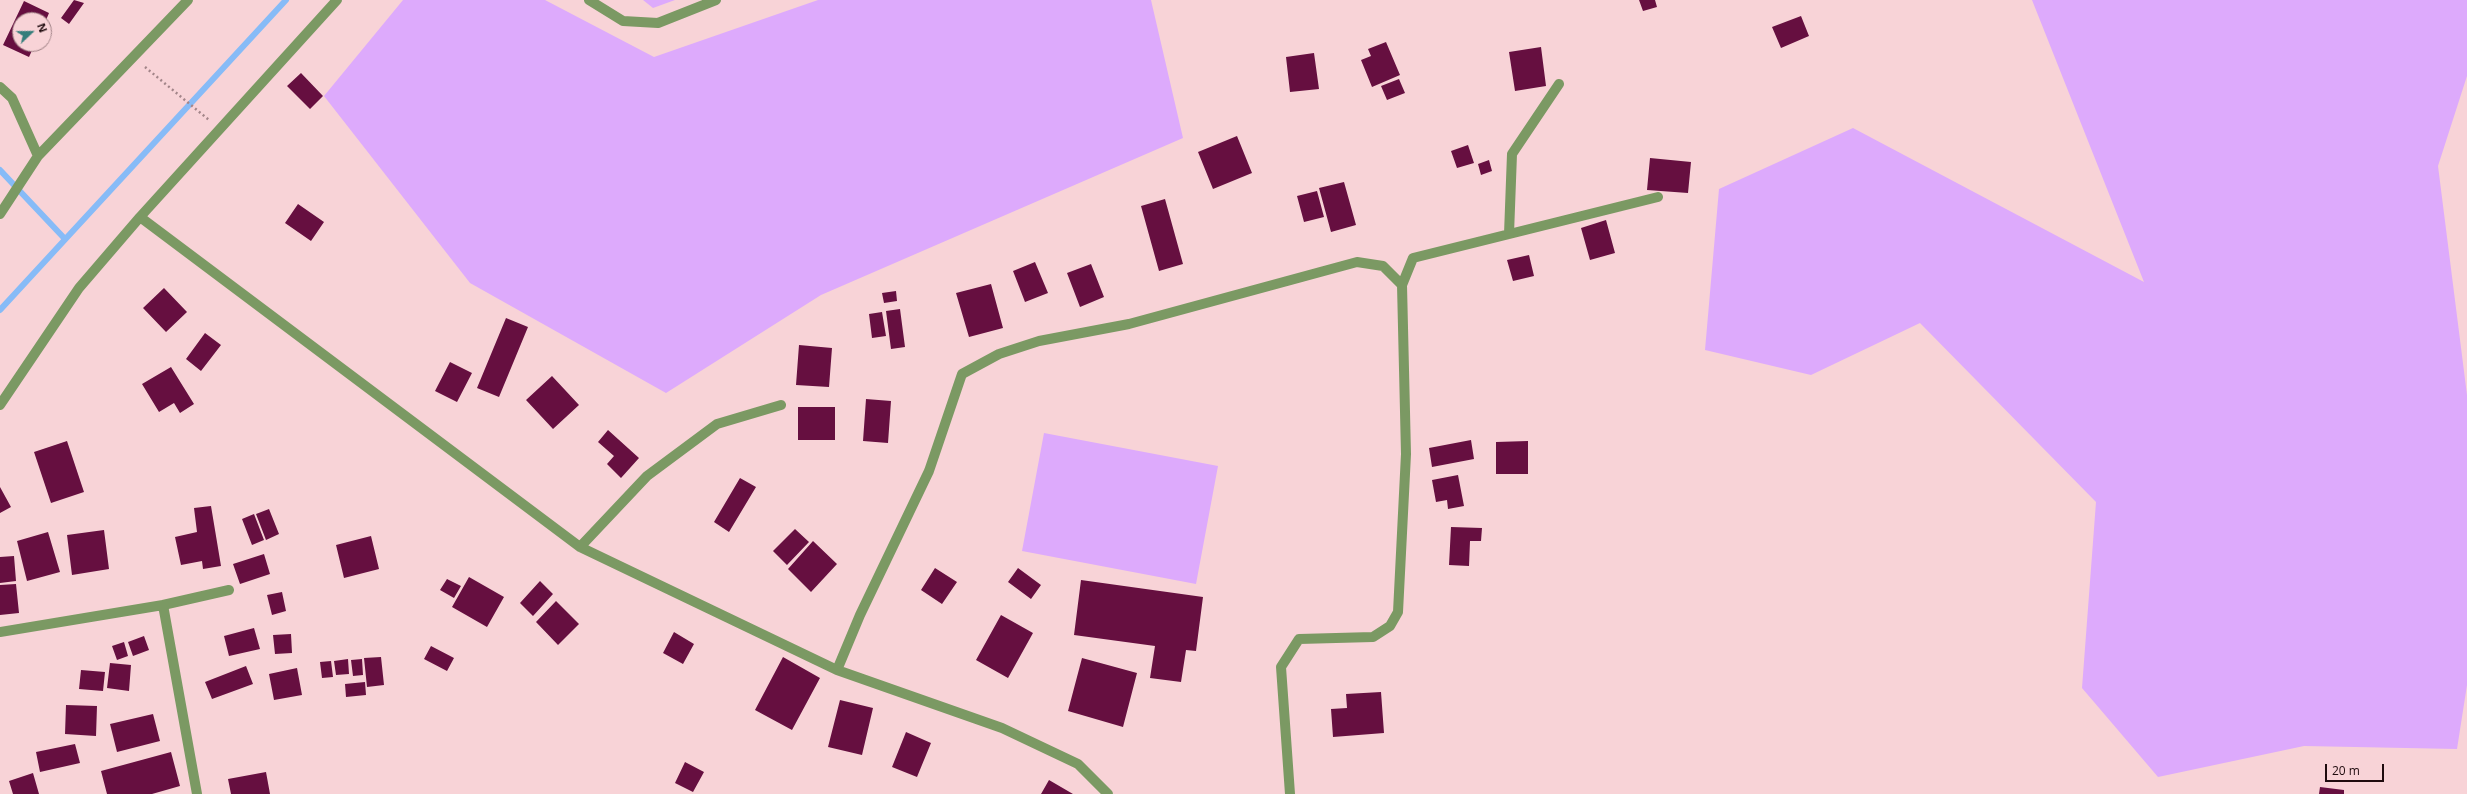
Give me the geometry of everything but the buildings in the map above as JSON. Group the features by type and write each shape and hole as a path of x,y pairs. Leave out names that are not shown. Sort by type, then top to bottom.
{"street":[{"path":"0,214 38,156 188,0"},
{"path":"0,405 79,288 140,217 337,0"},
{"path":"589,0 623,21 658,22 716,0"},
{"path":"1509,234 1512,154 1559,84"},
{"path":"0,87 12,98 38,156"},
{"path":"1290,794 1281,667 1299,639 1374,637 1390,626 1398,612 1406,454 1402,285 1413,258 1658,197"},
{"path":"140,217 580,547 837,670 1002,728 1078,764 1108,794"},
{"path":"837,670 860,615 929,471 962,374 999,354 1039,341 1129,324 1357,262 1383,266 1402,285"},
{"path":"580,547 648,476 717,424 781,405"},
{"path":"0,632 163,605 229,590"},
{"path":"163,605 197,794"}],"path":[{"path":"134,57 220,129"}],"shaded area":[{"path":"403,0 545,0 654,57 818,0 1151,0 1183,138 821,295 666,393 470,283 324,96"},
{"path":"643,0 675,0 653,8"},
{"path":"2032,0 2467,0 2467,76 2438,166 2467,395 2467,685 2457,749 2304,746 2158,777 2082,688 2096,502 1920,323 1811,375 1705,350 1719,189 1853,128 2144,282"},
{"path":"1044,433 1218,466 1196,584 1022,551"}],"waterway":[{"path":"0,310 286,0"},
{"path":"0,170 65,239"}]}
